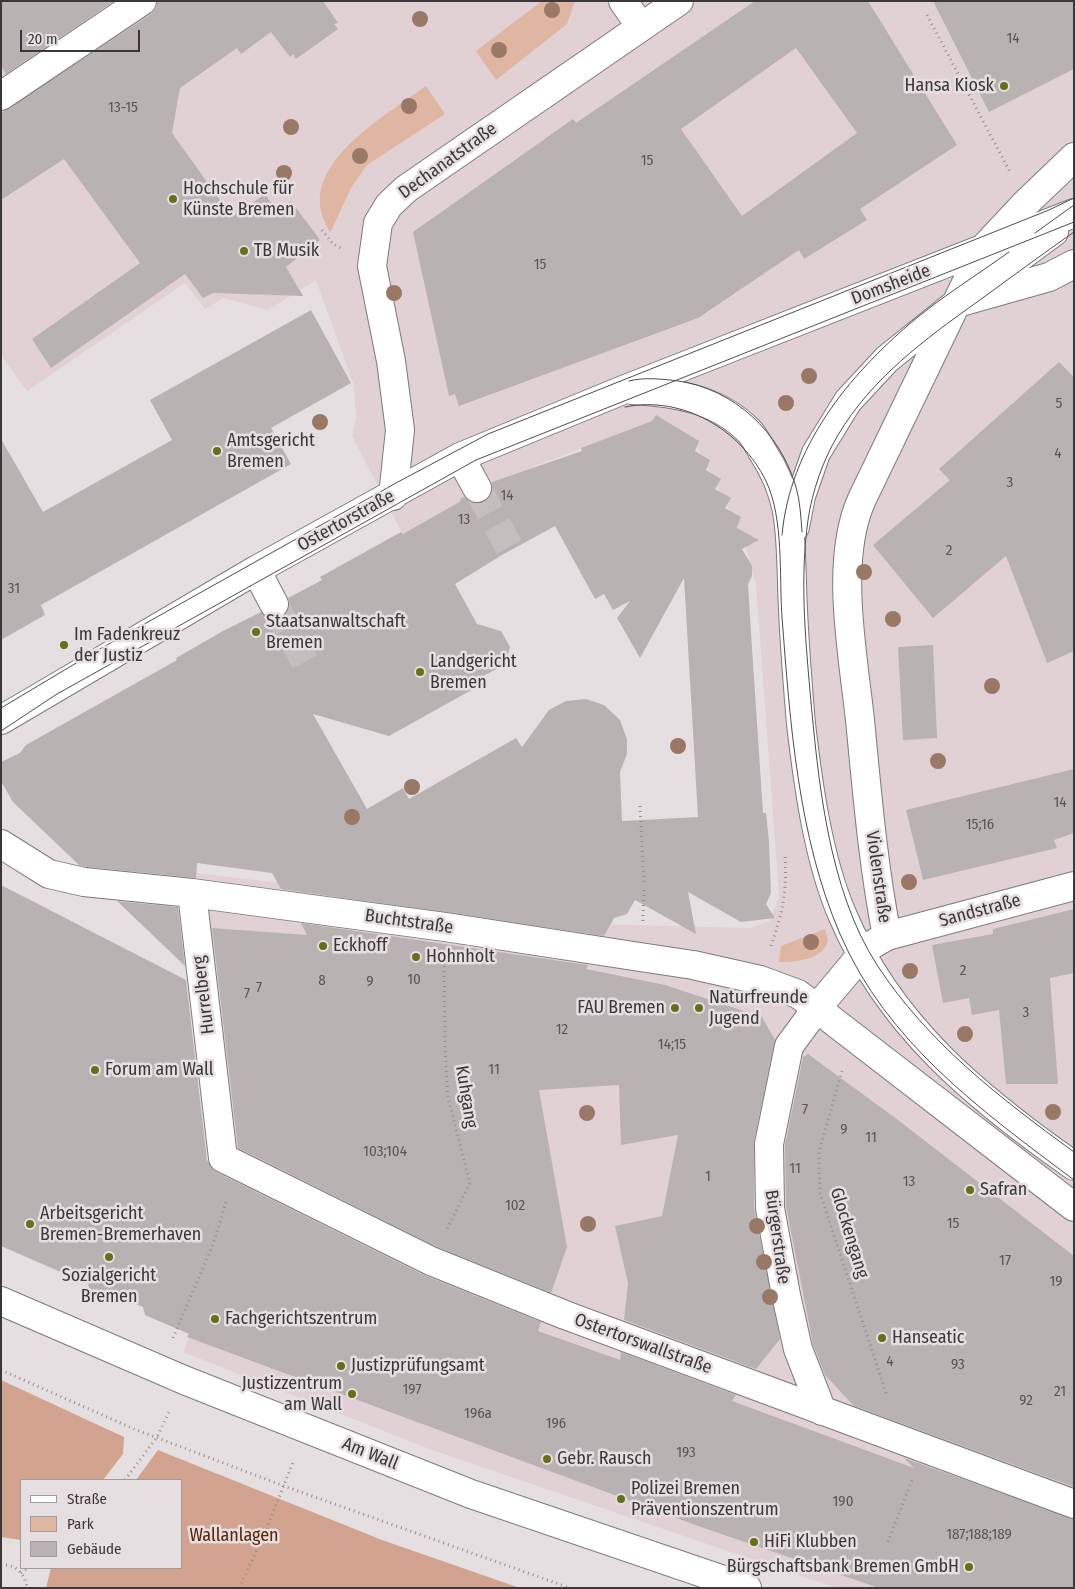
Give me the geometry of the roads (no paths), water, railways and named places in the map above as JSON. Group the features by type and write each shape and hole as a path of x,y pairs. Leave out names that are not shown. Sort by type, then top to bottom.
{"street":[{"path":"623,1 641,27"},
{"name":"Dechanatstraße","path":"393,496 400,430 391,361 372,266 378,223 389,205 406,189 679,1"},
{"path":"1,96 139,2"},
{"path":"957,303 982,250 1026,202 1074,157"},
{"name":"Domsheide","path":"708,357 1074,215"},
{"name":"Domsheide","path":"894,433 957,303 1074,215"},
{"path":"792,546 799,504 816,453 848,401 887,359 957,303 1049,277 1074,264"},
{"name":"Ostertorstraße","path":"1,720 256,570 393,496 460,457 708,357"},
{"path":"627,389 660,391 694,398 727,413 750,432 770,462 784,493 792,546 792,582 805,752 829,880 861,955 886,996 932,1050 971,1089 1074,1166"},
{"name":"Violenstraße","path":"817,1008 868,947 886,936 873,851 846,569 849,534 854,515 894,433"},
{"path":"460,457 477,488"},
{"path":"256,570 274,604"},
{"name":"Buchtstraße","path":"1,844 49,874 84,882 192,893 445,927 684,964 760,980 798,994 817,1008"},
{"name":"Sandstraße","path":"886,936 1074,886"},
{"name":"Hurrelberg","path":"192,893 230,1162"},
{"path":"817,1008 1074,1207"},
{"name":"Bürgerstraße","path":"817,1008 790,1046 769,1144 770,1208 798,1349 822,1411"},
{"name":"Ostertorswallstraße","path":"230,1162 431,1261 565,1315 1074,1504"},
{"name":"Am Wall","path":"1,1301 184,1380 471,1494 747,1588"}],"tunnel":[{"path":"477,488 509,547"},
{"path":"274,604 305,662"}],"tram line":[{"path":"1,708 98,650 396,483 488,434 1049,210 1074,198"},
{"path":"1035,233 1074,205"},
{"path":"1,731 57,694 476,460 1074,222"},
{"path":"1074,232 957,316 900,361 852,414 838,435 823,465 815,487 808,520 804,563 808,670 822,796 836,868 860,935 877,965 897,993 942,1044 993,1090 1074,1152"},
{"path":"782,535 787,503 797,472 810,443 826,416 845,390 866,365 913,321 1009,252"},
{"path":"629,381 660,379 698,386 718,393 752,416 779,448 789,467 796,487 802,532"},
{"path":"625,407 668,406 708,420 742,446 766,481 776,512 780,547 785,657 798,779 814,858 840,934 860,973 883,1009 910,1042 972,1101 1074,1180"}],"place":[{"name":"Hansa Kiosk","path":"1004,86"},
{"name":"Hochschule für Künste Bremen","path":"173,199"},
{"name":"TB Musik","path":"244,251"},
{"name":"Amtsgericht Bremen","path":"217,451"},
{"name":"Staatsanwaltschaft Bremen","path":"256,632"},
{"name":"Im Fadenkreuz der Justiz","path":"64,645"},
{"name":"Landgericht Bremen","path":"420,672"},
{"name":"Eckhoff","path":"323,946"},
{"name":"Hohnholt","path":"416,957"},
{"name":"FAU Bremen","path":"675,1008"},
{"name":"Naturfreunde Jugend","path":"699,1008"},
{"name":"Forum am Wall","path":"95,1070"},
{"name":"Safran","path":"970,1190"},
{"name":"Arbeitsgericht Bremen-Bremerhaven","path":"30,1224"},
{"name":"Sozialgericht Bremen","path":"109,1257"},
{"name":"Fachgerichtszentrum","path":"215,1319"},
{"name":"Hanseatic","path":"882,1338"},
{"name":"Justizprüfungsamt","path":"341,1366"},
{"name":"Justizzentrum am Wall","path":"352,1394"},
{"name":"Gebr. Rausch","path":"547,1459"},
{"name":"Polizei Bremen Präventionszentrum","path":"621,1499"},
{"name":"HiFi Klubben","path":"754,1542"},
{"name":"Bürgschaftsbank Bremen GmbH","path":"969,1567"}],"park label":[{"name":"Wallanlagen","path":"234,1536"}]}
